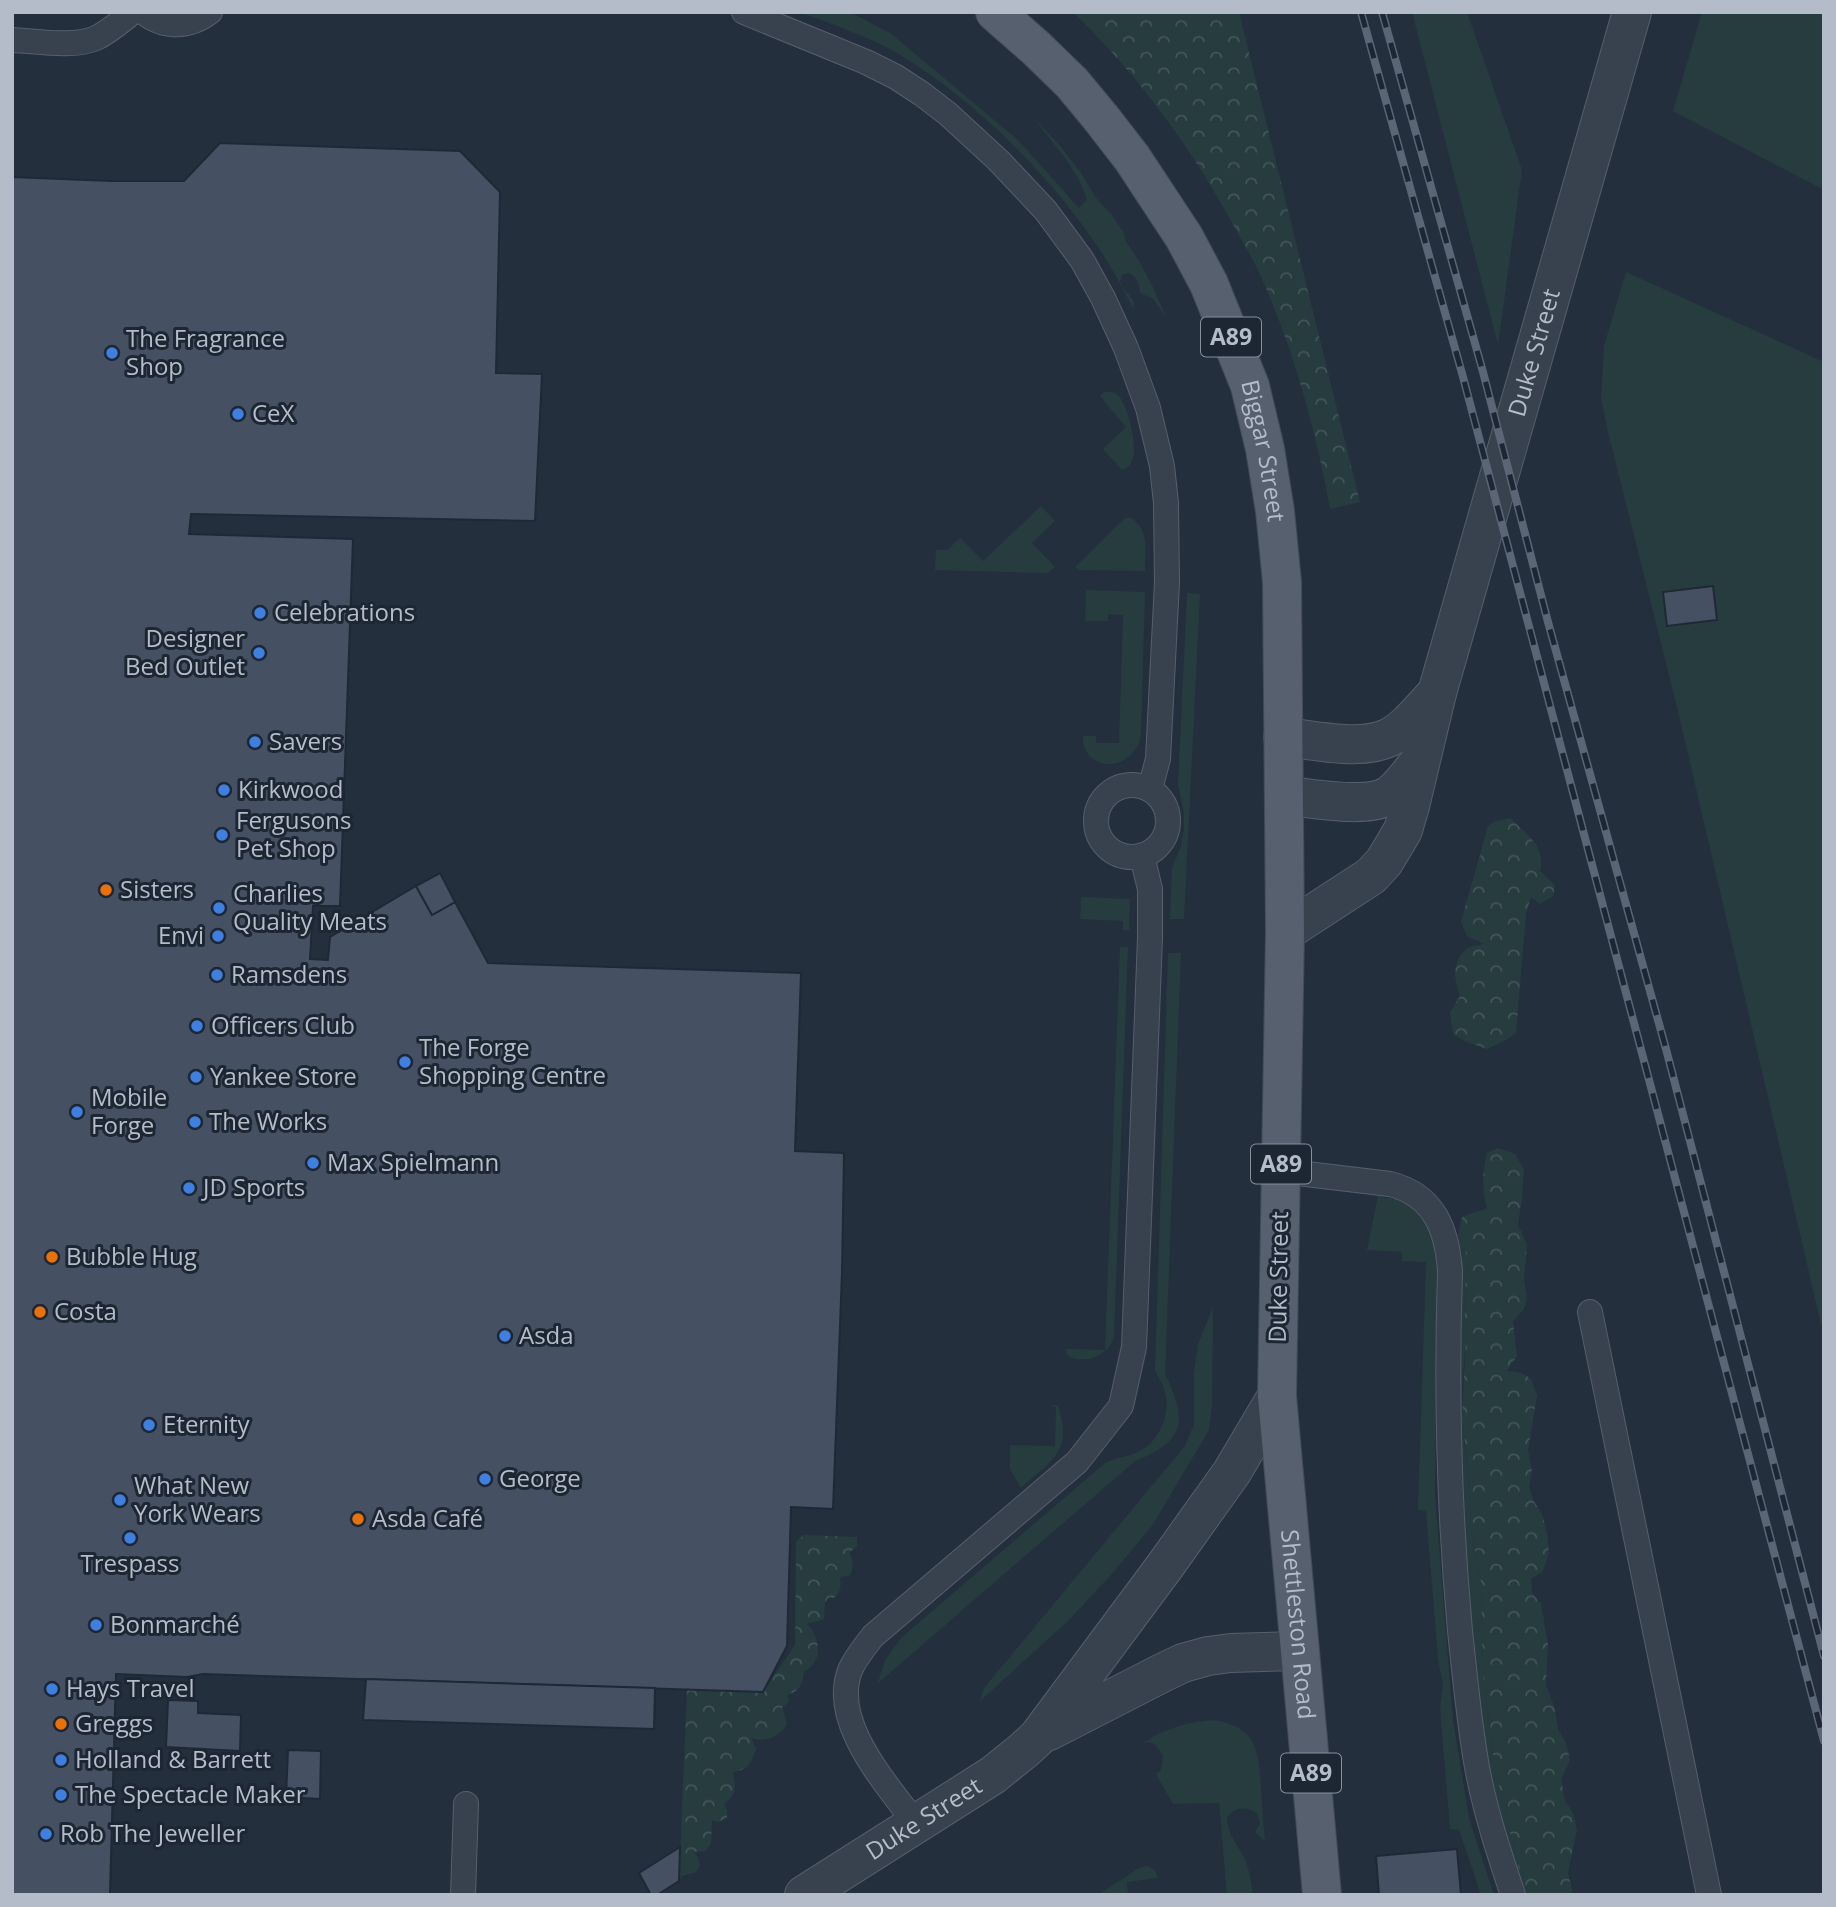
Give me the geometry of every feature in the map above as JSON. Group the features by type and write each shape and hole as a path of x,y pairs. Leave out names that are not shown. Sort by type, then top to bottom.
{"main road":[{"name":"Biggar Street","path":"995,12 1072,83 1132,158 1184,237 1209,285 1250,386 1265,449 1282,582 1284,932"},
{"name":"Duke Street","path":"1277,1396 1284,932"},
{"name":"Shettleston Road","path":"1277,1396 1322,1895"}],"street":[{"name":"Duke Street","path":"1284,932 1371,876 1384,862 1402,830 1437,693 1632,12"},
{"name":"Duke Street","path":"1283,737 1350,744 1373,743 1390,737 1402,728 1437,693"},
{"name":"Duke Street","path":"1284,795 1363,803 1378,801 1391,794 1421,759"},
{"name":"Duke Street","path":"804,1895 993,1775 1038,1737 1232,1472 1277,1396"},
{"name":"Duke Street","path":"1038,1737 1163,1672 1208,1656 1299,1651"}],"lane":[{"path":"12,40 87,42 97,38 133,12"},
{"path":"143,12 162,23 175,25 189,24 210,12"},
{"path":"744,12 866,62 914,88 948,114 999,161 1046,211 1082,260 1103,298 1126,348 1148,408 1162,466 1166,503 1167,582 1158,759 1150,789"},
{"path":"1131,784 1150,789 1163,800 1167,811 1166,835 1150,853 1142,856 1126,857 1115,853 1105,846 1095,824 1101,801 1109,792 1120,786 1131,784"},
{"path":"916,1824 858,1740 847,1703 850,1671 859,1653 873,1636 1077,1462 1121,1406 1134,1347 1150,959 1150,889 1142,856"},
{"path":"1281,1171 1406,1188 1421,1198 1443,1230 1450,1271 1450,1510 1468,1708 1490,1825 1513,1895"},
{"path":"1590,1312 1709,1895"},
{"path":"463,1895 466,1804"}],"green space":[{"path":"799,12 850,12 890,33 1018,140 1079,208 1087,200 1078,179 1033,117 1061,147 1124,233 1125,240 1152,285 1166,317 1152,298 1140,293 1134,276 1128,273 1122,275 1120,281 1134,301 1133,309 1114,273 1063,200 1033,165 966,102 897,53 862,36"},
{"path":"1073,12 1239,12 1360,502 1330,509 1318,448 1282,327 1258,270 1218,198 1182,141 1141,87"},
{"path":"1412,12 1467,12 1522,170 1498,345"},
{"path":"1702,12 1824,12 1824,190 1673,111"},
{"path":"1626,272 1824,362 1824,1337 1677,707 1601,397 1604,346"},
{"path":"1104,392 1114,392 1120,397 1130,423 1134,443 1133,458 1129,466 1122,470 1103,449 1126,427 1100,396"},
{"path":"1041,506 1055,521 1032,543 1055,567 1048,573 935,570 936,550 947,550 960,538 983,561"},
{"path":"1125,518 1131,518 1137,523 1144,535 1145,571 1080,570 1075,567"},
{"path":"1086,590 1145,592 1141,736 1136,749 1128,758 1118,763 1108,764 1090,757 1083,736 1096,736 1096,743 1119,743 1123,615 1108,614 1108,621 1085,621"},
{"path":"1187,593 1200,594 1184,919 1170,919 1172,868 1181,846 1184,829 1184,813 1178,785"},
{"path":"1510,818 1538,848 1540,871 1555,885 1553,896 1540,904 1531,897 1526,914 1516,1033 1487,1049 1453,1034 1450,1012 1460,996 1455,977 1459,958 1468,948 1484,944 1467,936 1461,922 1488,826"},
{"path":"1081,897 1130,899 1129,930 1123,930 1123,921 1080,919"},
{"path":"1120,947 1128,947 1114,1336 1108,1348 1096,1357 1075,1359 1068,1356 1065,1349 1105,1350"},
{"path":"1168,953 1181,953 1165,1374 1177,1405 1177,1428 1164,1446 1135,1461 878,1683 885,1660 902,1637 1105,1463 1145,1448 1163,1425 1166,1396 1155,1371"},
{"path":"1498,1148 1515,1154 1524,1170 1518,1225 1527,1244 1524,1280 1527,1300 1523,1310 1513,1321 1517,1356 1507,1371 1522,1373 1531,1379 1537,1395 1528,1450 1532,1471 1529,1486 1533,1500 1542,1514 1549,1552 1543,1571 1531,1579 1532,1593 1541,1604 1548,1645 1546,1685 1570,1760 1561,1779 1565,1801 1573,1813 1577,1830 1568,1873 1573,1895 1525,1895 1495,1770 1483,1673 1481,1583 1471,1531 1470,1488 1462,1416 1466,1337 1464,1291 1468,1271 1466,1251 1458,1235 1462,1217 1487,1209 1483,1181 1485,1160 1487,1153"},
{"path":"1378,1196 1403,1201 1414,1207 1426,1221 1435,1248 1435,1496 1453,1720 1469,1818 1494,1895 1481,1895 1459,1830 1450,1829 1440,1708 1443,1685 1438,1659 1426,1511 1418,1510 1426,1262 1402,1261 1402,1252 1367,1250"},
{"path":"1458,1235 1466,1251 1468,1271 1464,1291 1466,1337 1462,1392 1471,1531 1481,1583 1483,1673 1495,1770 1525,1895 1489,1765 1465,1561 1459,1435 1462,1256"},
{"path":"1213,1307 1212,1405 1209,1430 1152,1526 1110,1576 1068,1621 980,1701 984,1688 1185,1446 1194,1424 1194,1374 1198,1344"},
{"path":"1049,1406 1058,1406 1062,1422 1061,1445 1050,1462 1021,1488 1010,1469 1010,1445 1055,1446 1056,1407"},
{"path":"803,1535 857,1537 857,1546 849,1553 852,1558 850,1575 840,1577 838,1593 834,1598 828,1598 825,1603 824,1619 807,1624 817,1642 817,1656 815,1662 804,1671 800,1686 787,1695 789,1701 782,1708 787,1724 772,1738 751,1738 756,1749 749,1765 733,1772 734,1793 724,1804 727,1818 718,1822 712,1820 711,1844 705,1851 694,1852 700,1866 696,1872 682,1876 679,1881 687,1689 763,1692 795,1645 796,1542"},
{"path":"1216,1720 1240,1729 1253,1742 1256,1751 1265,1841 1255,1832 1260,1824 1257,1813 1241,1809 1227,1817 1231,1834 1247,1864 1253,1895 1227,1895 1219,1803 1173,1804 1156,1774 1161,1770 1163,1756 1153,1743 1143,1743 1178,1726"},
{"path":"1147,1866 1155,1870 1158,1878 1127,1882 1128,1895 1098,1895 1139,1868"}],"building":[{"name":"The Forge Shopping Centre","path":"220,143 460,151 500,192 496,373 542,374 535,521 191,514 189,534 353,539 340,906 313,906 310,959 328,960 330,937 416,886 432,915 455,902 488,963 801,973 795,1151 844,1153 833,1509 791,1507 787,1646 763,1692 203,1674 187,1677 116,1674 110,1895 12,1895 12,177 184,181"},
{"path":"1713,586 1717,620 1667,626 1663,592"},
{"path":"440,873 455,902 432,915 416,886"},
{"path":"366,1679 655,1688 654,1729 363,1720"},
{"path":"168,1700 198,1701 198,1713 241,1715 240,1751 166,1747"},
{"path":"288,1750 321,1751 320,1799 286,1797"},
{"path":"680,1847 679,1881 657,1895 651,1895 639,1873"},
{"path":"1457,1849 1461,1895 1379,1895 1376,1856"}],"railway":[{"path":"1361,12 1463,377 1824,1741"},
{"path":"1382,12 1483,372 1548,622 1666,1049 1824,1656"}],"place":[{"name":"The Fragrance Shop","path":"112,353"},
{"name":"CeX","path":"238,414"},
{"name":"Celebrations","path":"260,613"},
{"name":"Designer Bed Outlet","path":"259,653"},
{"name":"Savers","path":"255,742"},
{"name":"Kirkwood","path":"224,790"},
{"name":"Fergusons Pet Shop","path":"222,835"},
{"name":"Sisters","path":"106,890"},
{"name":"Charlies Quality Meats","path":"219,908"},
{"name":"Envi","path":"218,936"},
{"name":"Ramsdens","path":"217,975"},
{"name":"Officers Club","path":"197,1026"},
{"name":"The Forge Shopping Centre","path":"405,1062"},
{"name":"Yankee Store","path":"196,1077"},
{"name":"Mobile Forge","path":"77,1112"},
{"name":"The Works","path":"195,1122"},
{"name":"Max Spielmann","path":"313,1163"},
{"name":"JD Sports","path":"189,1188"},
{"name":"Bubble Hug","path":"52,1257"},
{"name":"Costa","path":"40,1312"},
{"name":"Asda","path":"505,1336"},
{"name":"Eternity","path":"149,1425"},
{"name":"George","path":"485,1479"},
{"name":"What New York Wears","path":"120,1500"},
{"name":"Asda Café","path":"358,1519"},
{"name":"Trespass","path":"130,1538"},
{"name":"Bonmarché","path":"96,1625"},
{"name":"Hays Travel","path":"52,1689"},
{"name":"Greggs","path":"61,1724"},
{"name":"Holland & Barrett","path":"61,1760"},
{"name":"The Spectacle Maker","path":"61,1795"},
{"name":"Rob The Jeweller","path":"46,1834"}]}
